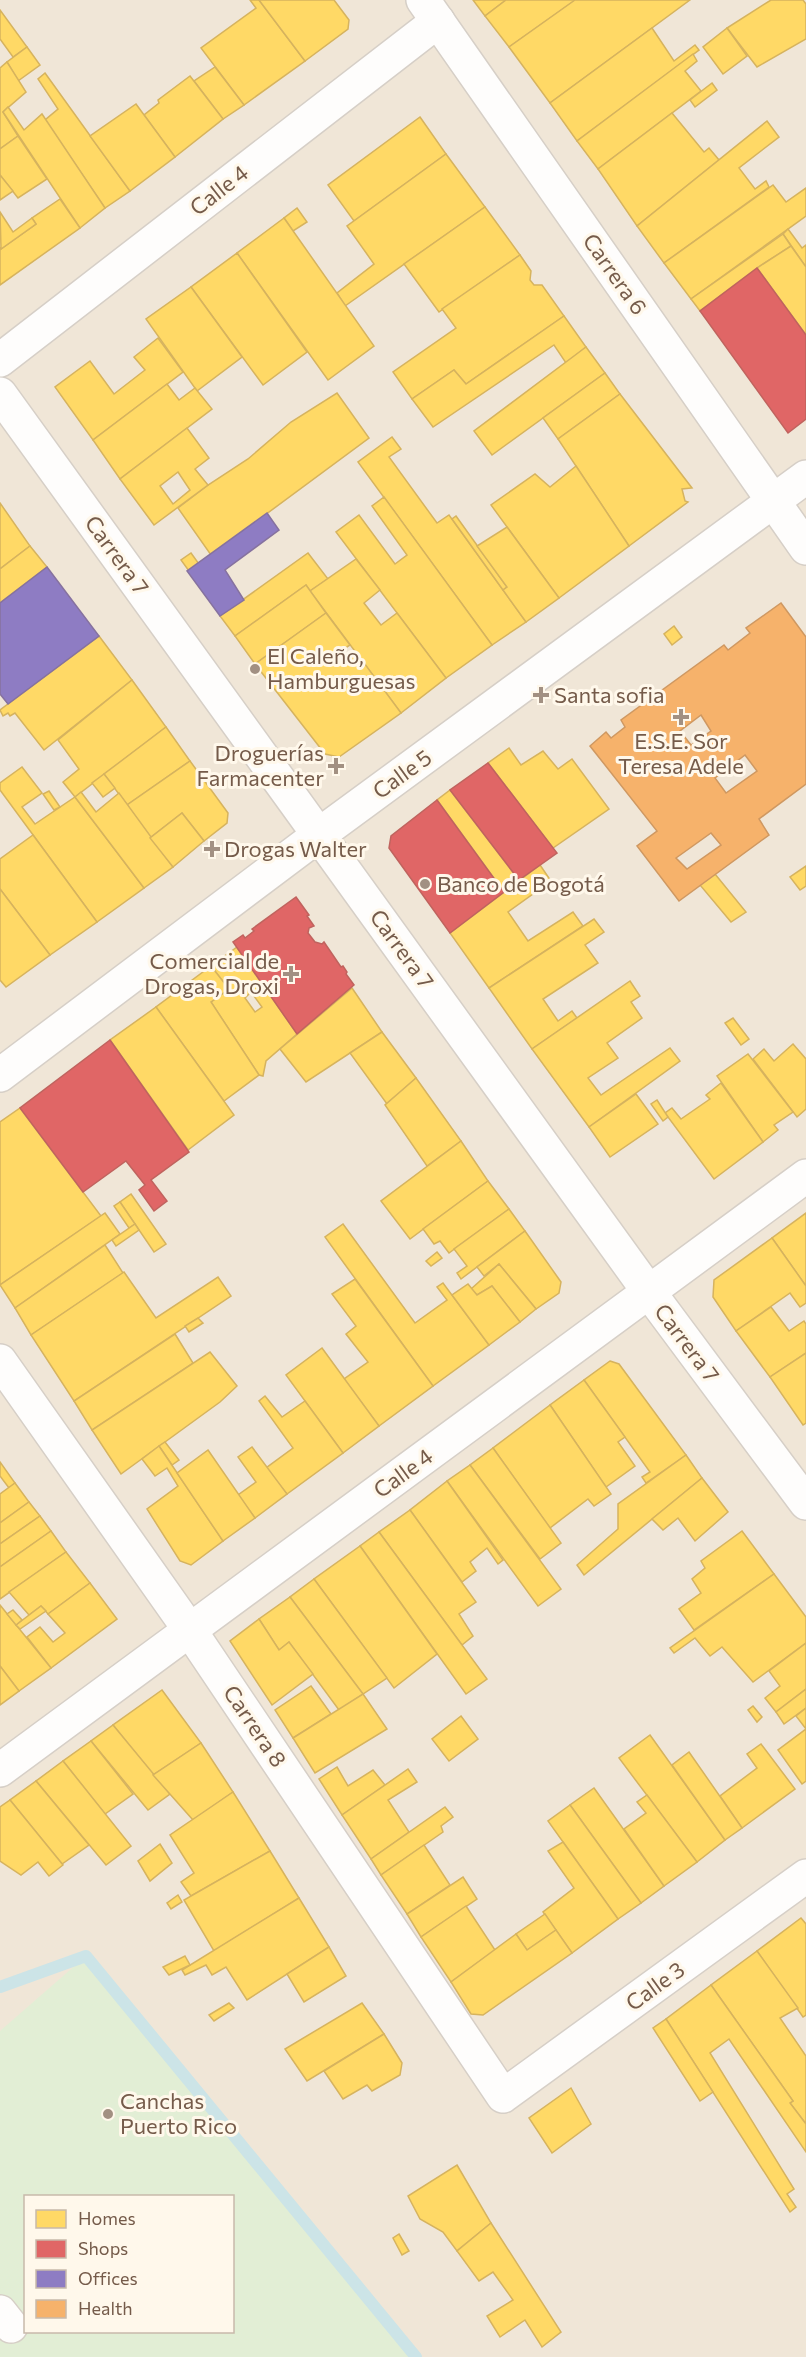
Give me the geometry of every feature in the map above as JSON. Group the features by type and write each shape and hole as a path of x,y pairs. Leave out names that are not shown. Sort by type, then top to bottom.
{"street":[{"name":"Calle 4","path":"0,360 431,10"},
{"name":"Carrera 6","path":"431,10 806,548"},
{"name":"Carrera 7","path":"0,394 649,1292 806,1503"},
{"name":"Calle 5","path":"0,1075 320,834 806,477"},
{"name":"Calle 4","path":"0,1770 806,1176"},
{"name":"Carrera 8","path":"0,1361 189,1629 503,2096"},
{"name":"Calle 3","path":"503,2096 806,1876"}],"shaded area":[{"path":"0,0 806,0 806,2357 0,2357"}],"green space":[{"name":"Canchas Puerto Rico","path":"86,1956 416,2357 0,2357 0,2031"}],"building: Homes":[{"path":"250,0 259,0 305,61 244,105 201,48 256,8"},
{"path":"259,0 334,0 349,20 348,29 305,61"},
{"path":"473,0 506,0 485,16"},
{"path":"506,0 574,1 509,47 485,16"},
{"path":"575,0 690,0 550,103 509,47"},
{"path":"771,0 803,0 806,4 806,39 757,67 727,28"},
{"path":"0,10 27,47 13,57 0,39"},
{"path":"652,28 674,61 695,45 699,50 577,141 550,103"},
{"path":"727,28 747,56 723,74 703,47"},
{"path":"27,47 40,65 18,81 7,62"},
{"path":"693,54 697,61 685,71 701,91 598,169 577,141"},
{"path":"7,62 26,92 3,112 18,136 0,149 0,68"},
{"path":"215,67 244,105 223,119 194,81"},
{"path":"45,73 130,191 105,208 45,120 58,109 38,79"},
{"path":"190,76 223,119 175,157 144,115 159,103 158,100"},
{"path":"712,83 717,90 695,107 690,100"},
{"path":"136,104 175,157 130,191 90,136"},
{"path":"8,107 24,130 42,114 105,208 80,228 3,112"},
{"path":"672,113 704,152 709,148 719,160 637,226 598,169"},
{"path":"420,117 446,154 354,221 328,185"},
{"path":"767,121 779,137 739,168 755,189 766,181 769,187 664,263 637,226"},
{"path":"18,136 47,179 18,198 0,175 0,149"},
{"path":"446,154 485,207 345,306 337,293 374,264 347,226"},
{"path":"0,175 13,191 0,200"},
{"path":"773,185 786,202 806,188 806,216 691,299 664,263"},
{"path":"60,199 80,228 0,285 0,247 1,249 36,224 32,218"},
{"path":"485,207 520,255 439,312 404,264"},
{"path":"297,208 307,222 293,231 284,218"},
{"path":"0,212 13,232 32,218 36,224 1,249"},
{"path":"284,218 374,346 328,380 237,253"},
{"path":"788,229 802,248 806,245 806,267 783,234"},
{"path":"783,234 791,246 757,268 700,311 691,299"},
{"path":"791,246 806,267 806,335 757,268"},
{"path":"237,253 307,352 263,385 191,287"},
{"path":"520,255 531,271 530,280 534,285 542,285 564,316 466,384 454,370 412,399 393,372 456,328 442,309"},
{"path":"191,287 242,357 197,391 146,319"},
{"path":"564,316 586,347 566,363 554,345 433,427 412,399 454,370 466,384"},
{"path":"158,338 183,372 93,440 55,387 90,361 114,394 145,370 134,357"},
{"path":"586,347 605,373 492,455 474,431"},
{"path":"605,373 620,394 558,439 543,418"},
{"path":"167,384 179,400 195,388 212,409 120,479 93,440"},
{"path":"337,393 369,438 211,555 178,508 248,459 291,422"},
{"path":"620,394 692,488 682,489 685,501 688,502 629,546 558,439"},
{"path":"187,428 209,458 195,469 208,485 154,525 120,479","holes":["178,472 190,490 173,504 160,486"]},
{"path":"392,437 401,449 389,457 437,523 449,515 526,622 492,645 358,462"},
{"path":"576,466 629,546 559,598 491,505 535,474 550,487"},
{"path":"384,497 492,645 446,678 336,532 359,515 395,564 407,555 372,506"},
{"path":"0,503 30,546 0,569"},
{"path":"456,516 507,587 503,590 452,519"},
{"path":"507,527 559,598 526,622 503,590 507,587 477,546"},
{"path":"30,546 47,567 0,603 0,569"},
{"path":"191,553 199,564 189,571 181,560"},
{"path":"308,553 328,579 310,591 306,585 235,636 220,616"},
{"path":"356,559 380,590 364,603 381,625 397,613 446,678 401,713 310,591"},
{"path":"306,585 326,613 255,664 235,636"},
{"path":"326,613 350,645 342,650 348,658 356,652 401,713 339,757 325,754 255,664"},
{"path":"674,626 682,637 672,645 664,634"},
{"path":"99,636 132,680 44,750 15,713 3,716 0,710"},
{"path":"132,680 166,727 75,797 63,782 79,769 58,740"},
{"path":"166,727 190,761 127,805 104,774"},
{"path":"509,748 521,765 543,751 558,769 572,759 609,809 553,848 488,763"},
{"path":"190,761 228,813 227,823 204,841 182,813 150,838 127,805"},
{"path":"22,767 42,793 22,807 35,824 75,797 144,888 97,922 0,790 0,783"},
{"path":"104,774 115,788 103,797 92,783"},
{"path":"450,790 519,880 504,892 437,800"},
{"path":"49,791 60,807 54,810 43,794"},
{"path":"81,792 96,812 119,793 173,867 144,888 75,797"},
{"path":"182,813 204,841 173,867 150,838"},
{"path":"33,835 97,922 50,955 0,889 0,859"},
{"path":"540,865 551,881 508,912 528,941 573,912 583,926 489,988 450,933"},
{"path":"806,866 806,886 800,890 790,877"},
{"path":"715,874 746,912 731,922 700,885"},
{"path":"0,889 50,955 6,987 0,980"},
{"path":"594,919 604,932 585,945 598,963 543,999 558,1021 572,1011 577,1018 532,1049 489,988"},
{"path":"237,947 297,1034 266,1061 263,1076 259,1075 211,1002 229,989 211,966","holes":["251,992 262,1007 255,1012 245,998"]},
{"path":"211,966 229,989 211,1002 259,1075 224,1101 156,1007"},
{"path":"630,981 640,996 631,1002 642,1018 607,1043 618,1058 588,1078 601,1095 670,1048 680,1061 589,1127 532,1049"},
{"path":"352,988 382,1032 306,1082 280,1049"},
{"path":"156,1007 234,1115 188,1150 110,1040"},
{"path":"733,1018 749,1039 741,1045 725,1023"},
{"path":"382,1032 416,1078 387,1104 350,1053"},
{"path":"793,1044 806,1059 806,1109 797,1117 753,1059 764,1049 774,1061"},
{"path":"748,1054 793,1112 774,1125 778,1130 763,1142 717,1076"},
{"path":"416,1078 461,1141 427,1166 385,1105"},
{"path":"721,1083 763,1142 714,1179 665,1113 672,1108 681,1119 710,1099 706,1095"},
{"path":"636,1094 658,1124 610,1157 589,1127"},
{"path":"657,1100 668,1117 663,1121 651,1104"},
{"path":"20,1108 101,1216 0,1285 0,1122"},
{"path":"461,1141 488,1181 410,1239 381,1201"},
{"path":"488,1181 509,1209 449,1253 440,1241 434,1244 423,1229"},
{"path":"131,1194 166,1244 154,1252 120,1202"},
{"path":"120,1202 135,1224 129,1228 114,1206"},
{"path":"509,1209 525,1231 461,1279 457,1273 467,1266 454,1249"},
{"path":"105,1213 120,1234 15,1308 0,1285"},
{"path":"806,1213 806,1286 772,1238"},
{"path":"135,1224 139,1230 116,1246 112,1240"},
{"path":"343,1224 415,1323 447,1300 437,1287 443,1283 489,1345 433,1386 325,1237"},
{"path":"525,1231 561,1282 559,1293 536,1309 499,1264 484,1276 477,1267"},
{"path":"772,1238 806,1286 806,1303 800,1307 790,1293 736,1331 713,1297 714,1280"},
{"path":"105,1245 123,1273 31,1335 15,1308"},
{"path":"437,1252 442,1258 431,1266 426,1261"},
{"path":"499,1264 536,1309 520,1322 492,1286 477,1295 471,1289"},
{"path":"124,1272 156,1318 218,1277 231,1296 74,1401 31,1335"},
{"path":"355,1279 433,1386 379,1426 344,1379 368,1362 346,1334 356,1326 332,1294"},
{"path":"468,1284 477,1295 492,1286 520,1322 489,1345 452,1295"},
{"path":"771,1307 789,1331 804,1321 806,1324 806,1353 770,1377 736,1331"},
{"path":"198,1318 203,1323 189,1332 185,1326"},
{"path":"175,1334 193,1363 92,1430 74,1401"},
{"path":"322,1348 379,1426 343,1453 286,1375"},
{"path":"210,1352 237,1386 220,1402 121,1474 92,1430"},
{"path":"806,1353 806,1423 803,1425 770,1377"},
{"path":"610,1361 619,1364 686,1455 646,1483 642,1477 650,1472 584,1380"},
{"path":"584,1380 625,1437 618,1442 635,1466 606,1487 550,1405"},
{"path":"265,1396 282,1417 305,1401 343,1453 287,1494 266,1468 293,1448 259,1401"},
{"path":"550,1405 611,1494 594,1506 588,1499 550,1528 493,1448"},
{"path":"165,1442 179,1460 172,1465 159,1446"},
{"path":"159,1446 223,1541 191,1565 180,1561 147,1509 178,1486 167,1468 155,1476 142,1459"},
{"path":"252,1447 287,1494 255,1518 238,1495 256,1482 238,1457"},
{"path":"493,1448 561,1543 540,1559 470,1465"},
{"path":"208,1450 255,1518 223,1541 177,1473"},
{"path":"686,1455 702,1478 584,1575 577,1565 618,1529 618,1504"},
{"path":"0,1462 15,1483 9,1488 0,1476"},
{"path":"470,1465 561,1589 538,1606 447,1481"},
{"path":"702,1478 728,1512 695,1541 678,1518 663,1530 652,1519"},
{"path":"447,1481 503,1560 498,1564 487,1548 470,1562 476,1571 462,1582 410,1510"},
{"path":"15,1483 29,1502 0,1523 0,1494"},
{"path":"29,1502 40,1516 0,1544 0,1523"},
{"path":"410,1510 476,1602 459,1614 473,1636 462,1645 379,1532"},
{"path":"40,1516 51,1531 0,1567 0,1544"},
{"path":"51,1531 66,1552 0,1599 0,1567"},
{"path":"742,1531 774,1574 694,1630 679,1609 701,1593 692,1579 705,1568 701,1561"},
{"path":"379,1532 487,1679 466,1694 360,1546"},
{"path":"360,1546 437,1654 394,1688 314,1579"},
{"path":"66,1552 90,1583 48,1614 41,1606 29,1615 9,1592"},
{"path":"774,1574 806,1617 806,1643 753,1682 722,1647 710,1656 695,1638 674,1653 670,1648"},
{"path":"314,1579 387,1678 363,1694 290,1597"},
{"path":"90,1583 117,1619 51,1668 27,1637 40,1627 53,1642 65,1633 48,1614"},
{"path":"290,1597 363,1694 339,1710 289,1642 279,1650 259,1619"},
{"path":"0,1605 51,1668 19,1691 0,1666"},
{"path":"41,1606 46,1611 20,1629 16,1625"},
{"path":"13,1610 22,1620 16,1625 7,1614"},
{"path":"259,1619 279,1650 289,1642 313,1674 272,1705 230,1641"},
{"path":"806,1643 806,1689 776,1712 765,1698 780,1686 769,1671"},
{"path":"0,1666 19,1691 0,1705"},
{"path":"311,1686 331,1714 293,1738 275,1710"},
{"path":"806,1689 806,1708 784,1724 776,1712"},
{"path":"162,1690 201,1743 153,1775 113,1725"},
{"path":"363,1694 387,1729 315,1773 293,1738"},
{"path":"753,1706 762,1717 757,1722 748,1710"},
{"path":"806,1708 806,1729 796,1716"},
{"path":"461,1716 478,1739 449,1761 432,1739"},
{"path":"113,1725 170,1794 148,1810 91,1741"},
{"path":"806,1729 806,1781 802,1784 778,1750"},
{"path":"650,1735 725,1840 697,1862 619,1758"},
{"path":"91,1741 133,1794 105,1814 63,1761"},
{"path":"201,1743 233,1792 193,1820 153,1775"},
{"path":"761,1744 795,1789 742,1828 720,1796 757,1768 747,1754"},
{"path":"689,1752 742,1828 725,1840 672,1765"},
{"path":"63,1761 131,1846 106,1865 36,1781"},
{"path":"337,1767 348,1786 373,1770 385,1785 342,1815 319,1779"},
{"path":"408,1769 417,1782 388,1800 409,1832 371,1859 342,1815"},
{"path":"36,1781 89,1845 62,1864 10,1800"},
{"path":"594,1788 664,1886 641,1903 570,1805"},
{"path":"233,1792 270,1851 191,1896 181,1882 194,1873 170,1835"},
{"path":"647,1795 697,1862 664,1886 624,1829 646,1813 637,1802"},
{"path":"10,1800 63,1865 49,1876 38,1862 21,1875 0,1861 0,1807"},
{"path":"570,1805 641,1903 618,1919 548,1821"},
{"path":"445,1807 453,1817 441,1826 443,1832 381,1875 371,1859"},
{"path":"563,1842 618,1919 572,1953 543,1912 574,1888 548,1851"},
{"path":"160,1844 172,1863 150,1881 138,1861"},
{"path":"424,1845 450,1885 407,1914 381,1875"},
{"path":"270,1851 299,1898 214,1951 184,1900"},
{"path":"463,1877 477,1899 421,1937 407,1914"},
{"path":"178,1895 182,1902 171,1909 167,1903"},
{"path":"299,1898 329,1947 247,2000 226,1967 212,1975 206,1965 185,1975 182,1970"},
{"path":"466,1906 495,1950 451,1982 421,1937"},
{"path":"545,1914 556,1930 527,1950 516,1934"},
{"path":"801,1918 806,1924 806,2015 803,2017 757,1951"},
{"path":"556,1930 572,1953 483,2015 471,2014 451,1982 516,1934 527,1950"},
{"path":"329,1947 346,1976 304,2002 287,1974"},
{"path":"757,1951 798,2008 780,2018 806,2056 806,2124 790,2103 793,2101 711,1985"},
{"path":"185,1956 190,1965 169,1975 163,1967"},
{"path":"711,1985 793,2101 790,2103 806,2124 806,2152 729,2039 710,2053 794,2189 787,2194 796,2207 790,2212 666,2019"},
{"path":"229,2003 234,2008 214,2021 209,2015"},
{"path":"362,2003 384,2034 307,2081 285,2049"},
{"path":"666,2019 713,2092 700,2101 653,2028"},
{"path":"384,2034 402,2063 400,2075 372,2091 367,2085 343,2099 324,2071"},
{"path":"571,2088 591,2124 552,2153 529,2118"},
{"path":"457,2165 491,2223 457,2251 443,2232 420,2219 408,2196"},
{"path":"491,2223 561,2332 542,2347 525,2320 500,2337 487,2316 513,2300 493,2272 479,2281 457,2251"},
{"path":"399,2234 409,2251 402,2255 393,2238"}],"building: Shops":[{"path":"757,268 806,335 806,419 788,433 700,311"},
{"path":"488,763 557,853 519,880 450,790"},
{"path":"437,800 504,892 450,933 389,848 391,836"},
{"path":"296,897 314,926 309,928 308,933 315,942 322,944 324,942 341,967 343,966 354,985 297,1034 233,942 243,935 245,938 254,931 252,929"},
{"path":"110,1040 189,1152 151,1180 167,1201 154,1211 139,1190 145,1185 126,1161 83,1192 20,1108"}],"building: Offices":[{"path":"267,513 279,530 225,570 244,600 220,616 187,571"},
{"path":"47,567 99,636 8,704 0,694 0,603"}],"building: Health":[{"path":"781,603 806,637 806,784 759,819 769,835 679,901 637,846 657,831 590,746 606,732 611,738 625,727 621,720 724,645 728,650 750,633 746,628","holes":["701,715 711,731 691,745 680,731","745,755 757,771 726,793 715,778","711,833 721,845 687,869 676,858"]}],"waterway":[{"path":"0,1987 86,1956 416,2357"}],"place":[{"name":"El Caleño, Hamburguesas","path":"255,669"},
{"name":"Santa sofia","path":"541,695"},
{"name":"E.S.E. Sor Teresa Adele","path":"681,717"},
{"name":"Droguerías Farmacenter","path":"336,766"},
{"name":"Drogas Walter","path":"212,849"},
{"name":"Banco de Bogotá","path":"425,884"},
{"name":"Comercial de Drogas, Droxi","path":"291,974"},
{"name":"Canchas Puerto Rico","path":"108,2114"}]}
